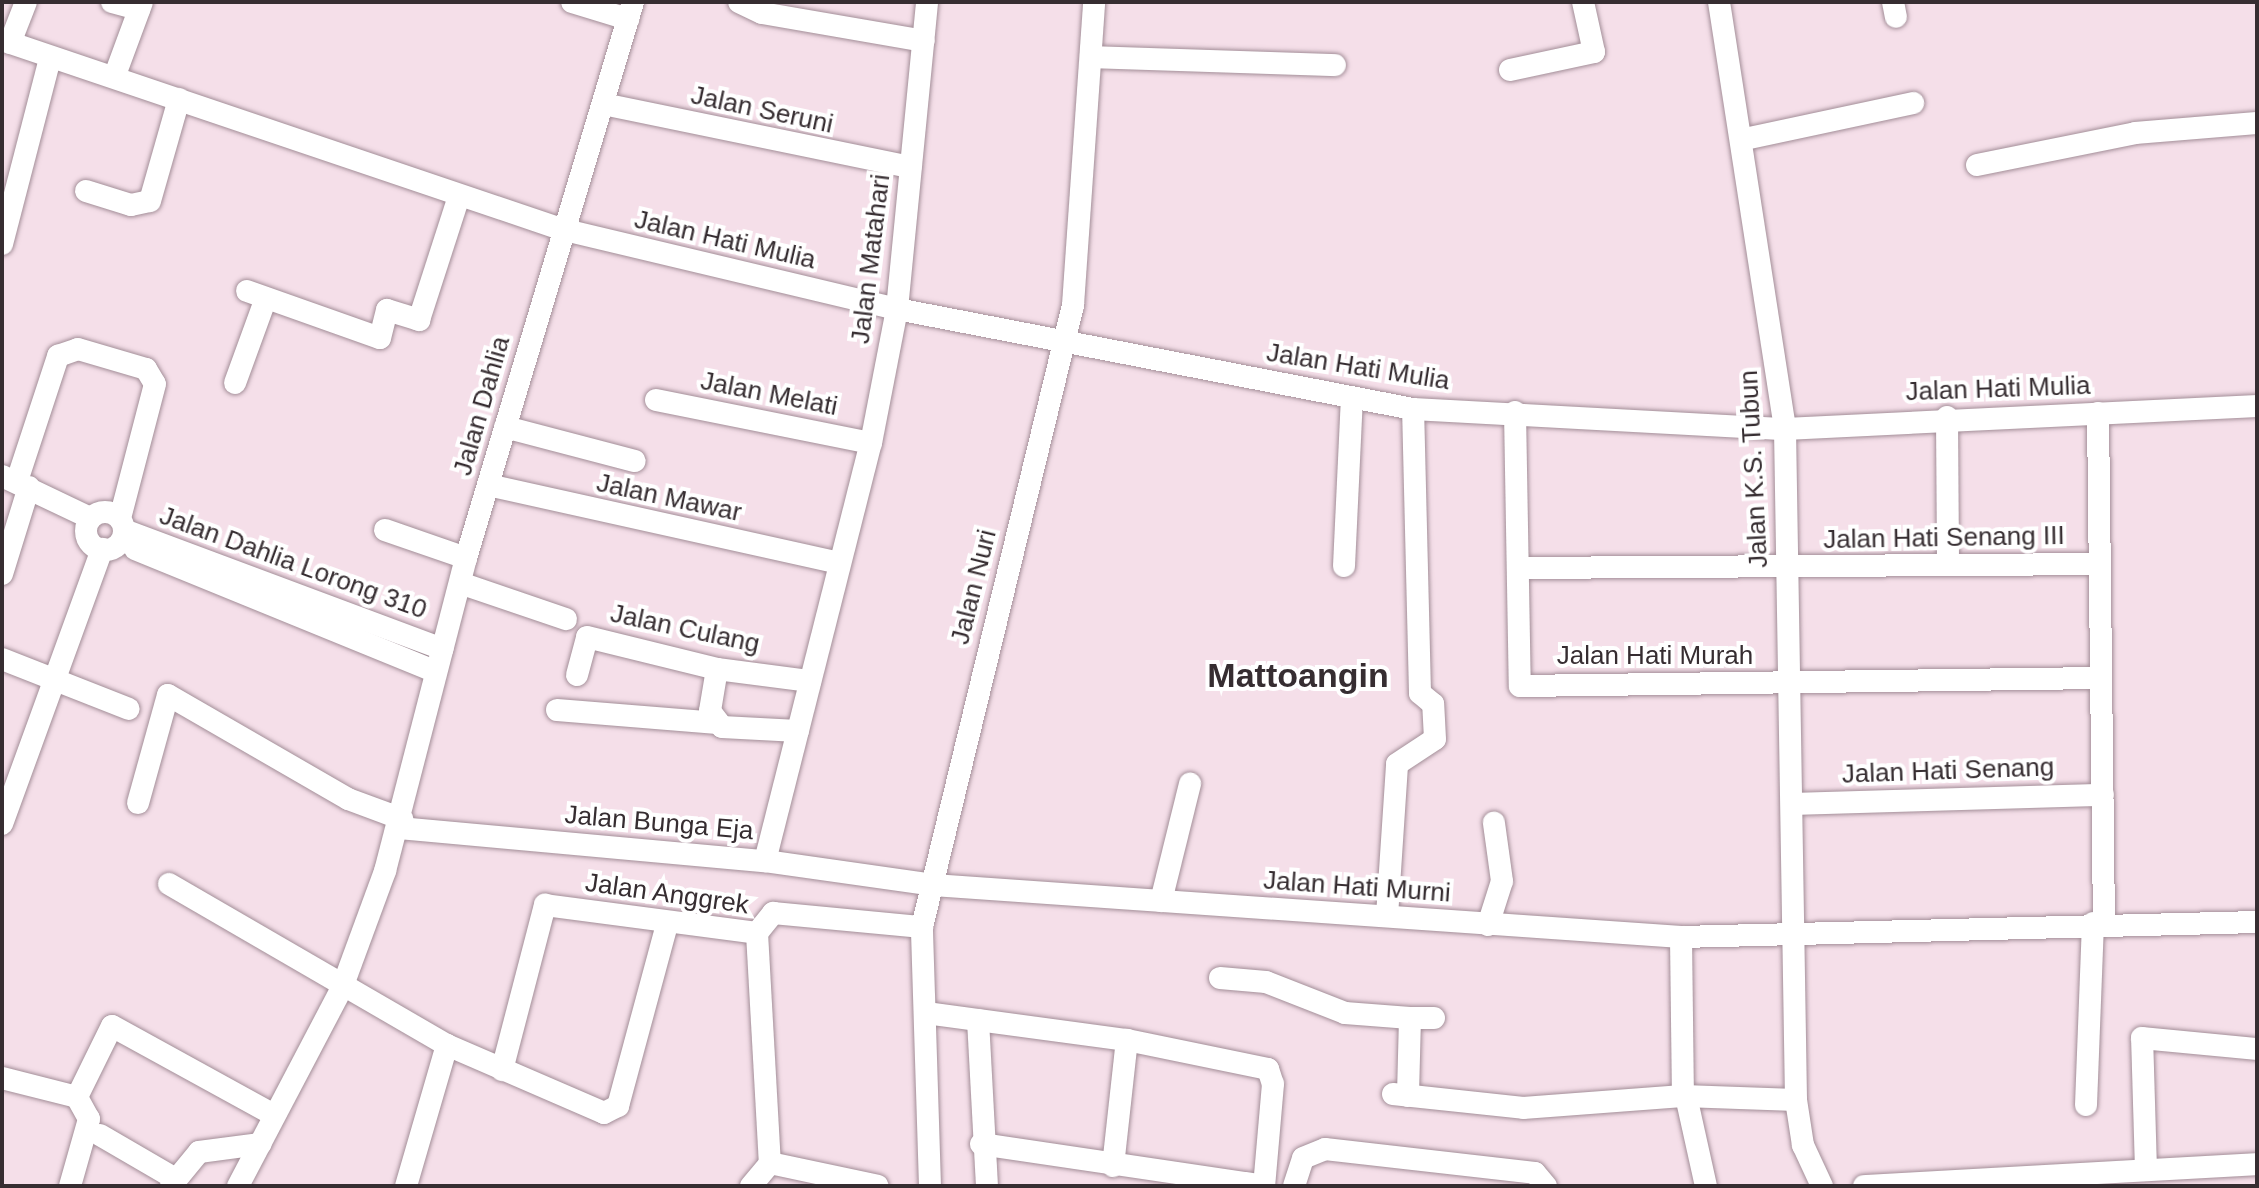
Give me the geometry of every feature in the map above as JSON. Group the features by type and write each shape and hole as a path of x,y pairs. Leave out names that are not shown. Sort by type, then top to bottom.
{"street":[{"path":"6,42 26,2"},
{"path":"112,2 140,6 115,75"},
{"path":"572,2 630,10"},
{"path":"739,2 762,13 924,41"},
{"name":"Jalan Matahari","path":"765,861 871,443 897,309 927,2"},
{"name":"Jalan Nuri","path":"930,1186 922,927 924,884 1066,342 1092,57 1094,2"},
{"path":"1510,70 1594,52 1583,2"},
{"name":"Jalan K.S. Tubun","path":"1719,2 1745,139 1785,429 1797,937 1796,1100 1803,1145 1822,1186"},
{"name":"Jalan Dahlia","path":"238,1186 272,1114 342,988 400,824 434,671 443,649 466,558 561,229 603,104 630,10"},
{"name":"Jalan Hati Mulia","path":"6,42 50,58 115,75 561,229 897,309 1413,409 1515,412 1785,429 1947,417 2257,406"},
{"path":"1092,57 1335,65"},
{"path":"2,244 50,58"},
{"path":"86,191 131,205 150,201 179,99"},
{"path":"1745,139 1913,103"},
{"name":"Jalan Seruni","path":"603,104 911,167"},
{"path":"1977,165 2135,133 2257,123"},
{"path":"235,383 257,295 380,338 387,310 419,320 459,196"},
{"path":"2,574 16,481 58,356 78,349 146,369 155,384 117,535 56,675 2,824"},
{"path":"1344,566 1352,399"},
{"name":"Jalan Melati","path":"656,400 871,443"},
{"path":"1387,916 1397,764 1435,739 1433,704 1420,693 1413,409"},
{"path":"1515,412 1519,568"},
{"path":"2086,1105 2099,923 2103,795 2098,413"},
{"path":"1947,417 1948,565"},
{"path":"505,427 635,461"},
{"path":"16,481 90,518 108,512 117,535"},
{"name":"Jalan Mawar","path":"488,485 839,563"},
{"path":"90,518 87,537 117,535"},
{"path":"385,530 466,558"},
{"name":"Jalan Dahlia Lorong 310","path":"117,535 272,597 367,645 434,671"},
{"name":"Jalan Hati Senang III","path":"1519,568 2100,564"},
{"name":"Jalan Hati Murah","path":"1519,568 1520,686 2101,678"},
{"path":"460,583 566,619"},
{"name":"Jalan Dahlia Lorong 310","path":"272,597 376,624 443,649"},
{"path":"367,645 376,624"},
{"name":"Jalan Culang","path":"577,675 587,637 717,669 810,681"},
{"path":"2,659 56,675 129,709"},
{"path":"717,669 710,711 717,723"},
{"name":"Jalan Bunga Eja","path":"138,803 168,695 348,799 400,824 765,861 924,884"},
{"path":"557,710 798,731"},
{"path":"1161,901 1190,784"},
{"name":"Jalan Hati Senang","path":"1794,804 2103,795"},
{"path":"1488,925 1502,881 1494,823"},
{"path":"169,884 342,988 447,1045 612,1113 667,925"},
{"name":"Jalan Hati Murni","path":"924,884 1681,937 1797,937 2099,923 2257,922"},
{"name":"Jalan Anggrek","path":"502,1070 545,905 667,925 757,933 770,1163"},
{"path":"757,933 773,913 922,927"},
{"path":"1681,937 1685,1096 1706,1186"},
{"path":"1220,978 1266,982 1345,1013 1434,1018"},
{"path":"926,1013 1127,1040 1268,1069 1273,1084 1264,1186 981,1144"},
{"path":"1410,1018 1401,1095 1523,1108 1685,1096 1796,1100"},
{"path":"978,1020 981,1144 987,1186"},
{"path":"77,1097 106,1026 138,1040 272,1114"},
{"path":"2146,1170 2142,1038 2257,1049"},
{"path":"1113,1166 1127,1040"},
{"path":"406,1186 447,1045"},
{"path":"2,1078 77,1097 89,1119 70,1186"},
{"path":"100,1135 172,1182 190,1157 260,1144"},
{"path":"1294,1186 1303,1158 1325,1149 1535,1173 1546,1186"},
{"path":"751,1186 770,1163 793,1180 878,1186"},
{"path":"1864,1186 2257,1164"}],"district":[{"name":"Mattoangin","path":"1298,676"}]}
